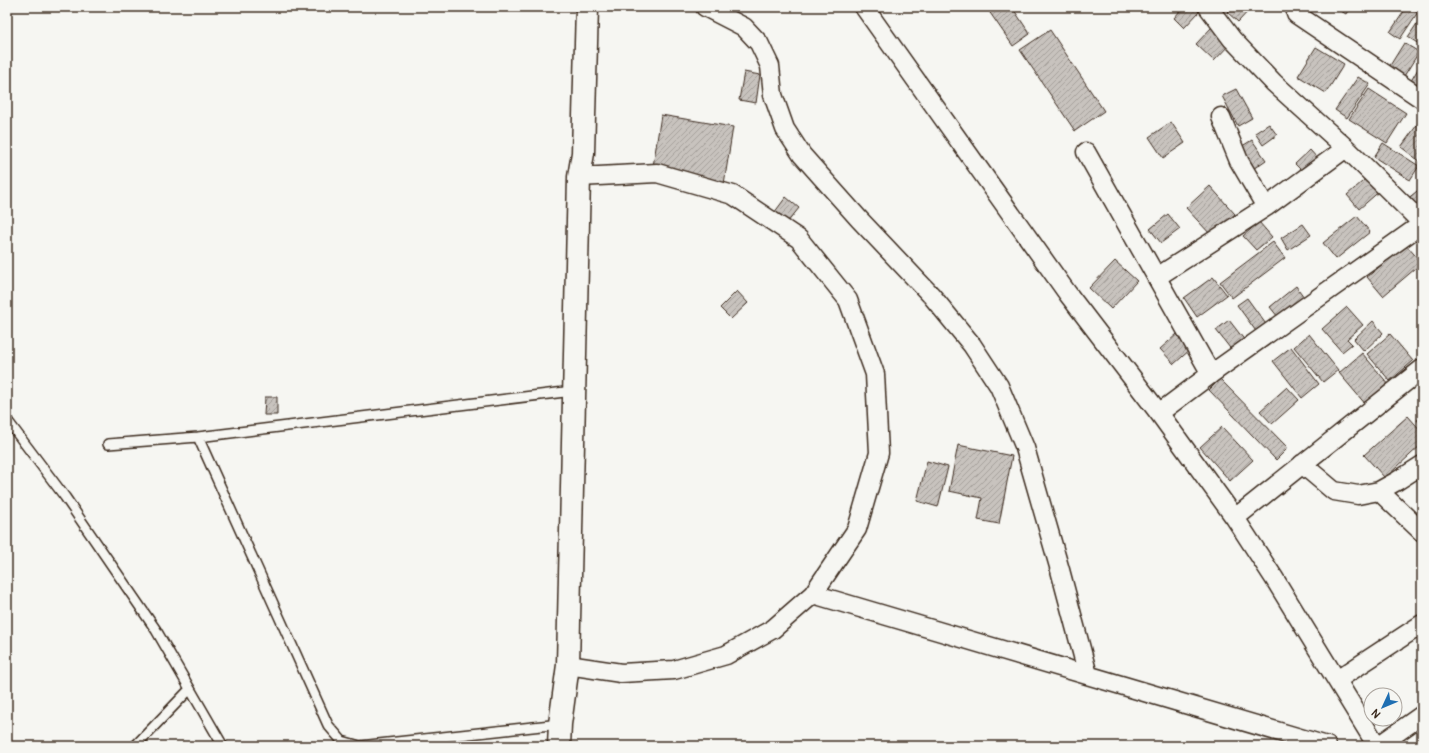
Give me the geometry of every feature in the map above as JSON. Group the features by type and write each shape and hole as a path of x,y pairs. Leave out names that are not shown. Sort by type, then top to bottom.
{"street":[{"path":"559,746 560,724 568,665 579,177 583,153 587,7"},
{"path":"705,7 744,27 759,43 770,66 773,95 785,129 802,155 859,219 931,295 972,345 999,386 1025,448 1088,675"},
{"path":"864,7 1068,294 1159,413 1235,518 1378,746 1422,715"},
{"path":"1159,413 1211,374 1420,229 1346,148 1274,83 1232,39 1208,7"},
{"path":"1296,14 1422,99"},
{"path":"1221,116 1239,161 1266,207"},
{"path":"1157,277 1266,207 1346,148"},
{"path":"1086,152 1211,374"},
{"path":"568,665 621,673 674,670 726,655 773,629 814,594 857,529 879,453 875,374 848,300 799,238 733,195 657,173 579,177"},
{"path":"1235,518 1422,369"},
{"path":"1302,464 1334,491 1358,496 1378,491 1422,465"},
{"path":"1378,491 1422,532"},
{"path":"814,594 1327,746"},
{"path":"1337,680 1422,624"}],"lane":[{"path":"108,444 198,436 573,391"},
{"path":"7,420 65,497 156,630 223,746"},
{"path":"198,436 328,725 342,742 360,746 560,724"},
{"path":"135,746 190,689"}],"building":[{"path":"986,7 1012,7 1030,34 1013,46"},
{"path":"1176,7 1194,7 1199,12 1184,28 1174,18 1180,11"},
{"path":"1232,7 1252,7 1238,22 1227,12"},
{"path":"1334,7 1350,7 1346,14"},
{"path":"1407,7 1412,7 1418,12 1400,39 1390,32"},
{"path":"1422,16 1422,46 1408,37"},
{"path":"1212,27 1230,44 1214,61 1196,44"},
{"path":"1050,30 1104,111 1075,131 1020,50"},
{"path":"1404,43 1419,52 1401,81 1386,72"},
{"path":"1316,47 1344,64 1326,93 1298,76"},
{"path":"1422,62 1422,87 1419,93 1408,86"},
{"path":"744,72 760,75 756,103 739,100"},
{"path":"1358,77 1370,84 1347,118 1335,110"},
{"path":"1236,89 1252,118 1238,126 1222,96"},
{"path":"1369,89 1406,113 1387,143 1349,119"},
{"path":"661,115 733,127 724,184 652,173"},
{"path":"1422,118 1422,163 1401,147"},
{"path":"1171,122 1185,143 1163,158 1149,137"},
{"path":"1269,124 1277,135 1263,145 1255,133"},
{"path":"1252,140 1266,160 1253,169 1239,148"},
{"path":"1383,143 1419,166 1410,180 1374,157"},
{"path":"1310,150 1318,159 1304,173 1295,164"},
{"path":"1370,175 1382,189 1359,209 1347,195"},
{"path":"1210,186 1235,214 1211,235 1186,208"},
{"path":"1422,187 1422,217 1406,200"},
{"path":"786,197 799,208 787,223 774,213"},
{"path":"1168,214 1180,229 1161,243 1150,229"},
{"path":"1357,216 1370,232 1336,259 1323,243"},
{"path":"1259,222 1272,237 1256,250 1243,236"},
{"path":"1303,224 1311,235 1288,250 1281,238"},
{"path":"1273,242 1285,258 1232,298 1220,282"},
{"path":"1406,245 1422,263 1383,296 1367,277"},
{"path":"1115,261 1137,281 1111,309 1089,288"},
{"path":"1213,277 1227,295 1197,317 1184,298"},
{"path":"1296,286 1304,297 1278,317 1270,307"},
{"path":"737,291 748,303 731,319 720,308"},
{"path":"1247,298 1268,327 1258,334 1237,305"},
{"path":"1347,307 1363,325 1347,339 1352,344 1342,352 1322,329"},
{"path":"1229,320 1246,342 1233,352 1216,330"},
{"path":"1373,321 1383,333 1364,351 1354,339"},
{"path":"1177,334 1191,349 1174,364 1160,349"},
{"path":"1309,334 1338,370 1323,382 1294,347"},
{"path":"1390,334 1413,361 1390,381 1367,354"},
{"path":"1291,347 1319,384 1302,398 1273,361"},
{"path":"1362,353 1390,386 1367,406 1339,373"},
{"path":"1220,379 1288,448 1276,460 1209,390"},
{"path":"1287,387 1299,400 1272,424 1260,411"},
{"path":"265,397 277,397 277,415 264,415"},
{"path":"1408,416 1422,432 1422,444 1385,478 1364,455"},
{"path":"1422,416 1422,426 1417,420"},
{"path":"1222,427 1253,460 1230,481 1200,447"},
{"path":"958,445 1012,456 999,524 978,520 982,498 949,491"},
{"path":"927,461 948,467 938,507 917,501"}]}
